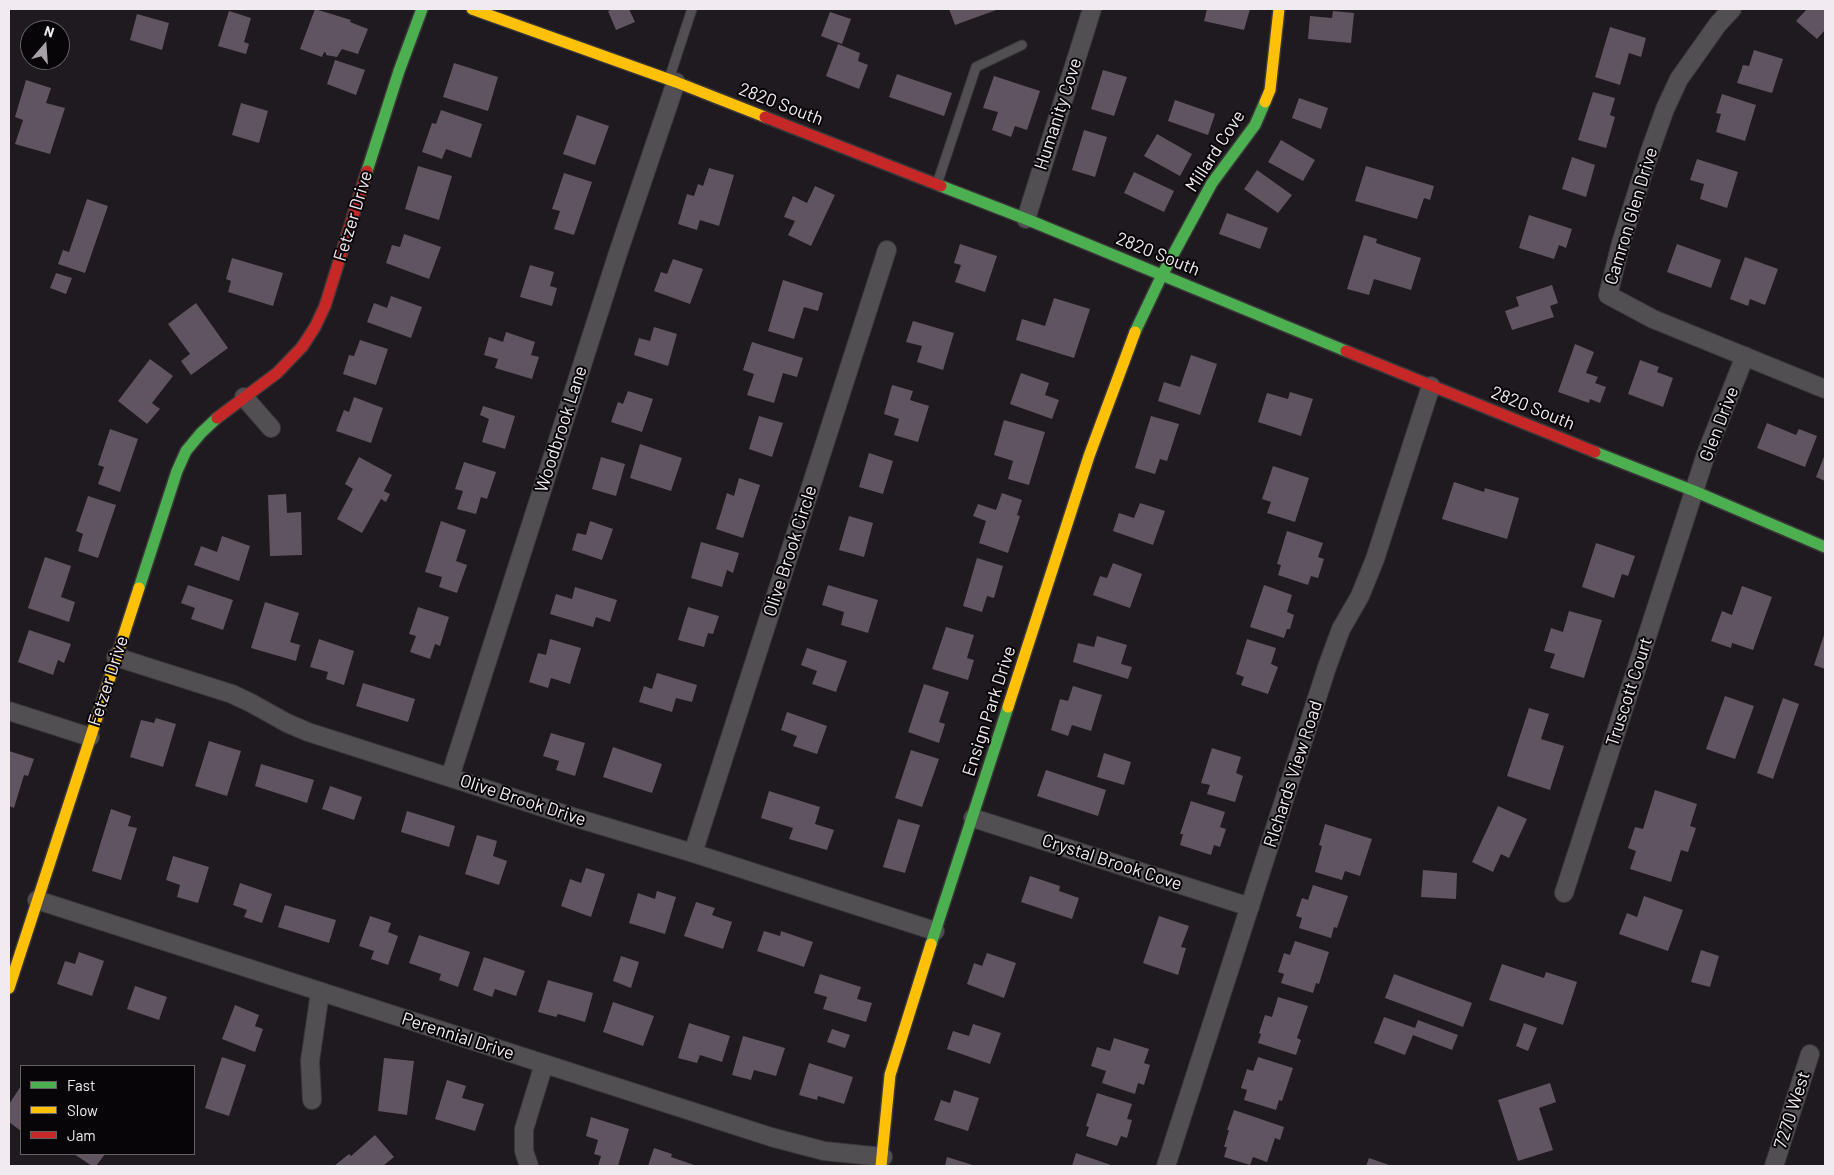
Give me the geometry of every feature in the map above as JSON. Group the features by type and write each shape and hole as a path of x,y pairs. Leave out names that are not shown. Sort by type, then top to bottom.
{"street":[{"name":"Fetzer Drive","path":"9,988 167,498 186,451 201,433 244,397 277,373 302,347 315,327 324,306 398,71 422,9"},
{"name":"2820 South","path":"472,9 673,80 1026,219 1431,386 1694,491 1825,547"},
{"name":"Humanity Cove","path":"1026,219 1092,9"},
{"name":"Millard Cove","path":"1162,275 1212,183 1255,126 1270,90 1279,9"},
{"name":"Camron Glen Drive","path":"1732,9 1714,30 1679,79 1665,109 1621,243 1608,295 1653,319 1745,356"},
{"name":"Woodbrook Lane","path":"450,777 673,80"},
{"name":"Olive Brook Circle","path":"693,853 887,250"},
{"name":"Ensign Park Drive","path":"882,1162 890,1075 935,931 1089,456 1140,317 1162,275"},
{"path":"1745,356 1825,389"},
{"name":"Glen Drive","path":"1694,491 1706,454 1745,356"},
{"name":"RIchards View Road","path":"1166,1166 1327,667 1341,629 1360,596 1375,559 1431,386"},
{"path":"244,397 270,428"},
{"name":"Truscott Court","path":"1564,893 1694,491"},
{"name":"Olive Brook Drive","path":"116,657 232,694 308,732 935,931"},
{"path":"9,711 90,737"},
{"name":"Crystal Brook Cove","path":"972,818 1250,907"},
{"name":"Perennial Drive","path":"36,900 772,1137 824,1151 882,1162"},
{"path":"312,1100 310,1061 320,992"},
{"name":"7270 West","path":"1774,1166 1810,1054"},
{"path":"529,1166 524,1151 524,1129 544,1064"}],"lane":[{"path":"673,80 692,9"},
{"path":"937,184 976,67 1022,45"}],"building":[{"path":"315,9 351,20 350,22 368,29 358,54 342,49 337,57 326,55 324,52 322,57 300,49"},
{"path":"629,9 635,22 616,30 608,11"},
{"path":"949,9 999,9 955,25"},
{"path":"1207,9 1250,9 1244,30 1204,21"},
{"path":"1807,9 1825,9 1825,30 1817,39 1796,21"},
{"path":"229,11 251,18 244,42 249,44 246,54 218,46"},
{"path":"1333,11 1354,13 1351,43 1308,39 1310,16 1332,18"},
{"path":"830,12 851,19 842,44 821,36"},
{"path":"137,14 169,23 162,50 130,40"},
{"path":"1610,27 1646,38 1641,57 1629,53 1620,85 1595,77"},
{"path":"838,44 860,53 858,61 868,65 859,89 826,76"},
{"path":"1754,50 1783,59 1772,93 1737,83 1743,65 1749,66"},
{"path":"335,60 365,70 356,95 327,84"},
{"path":"454,63 498,77 488,111 443,97"},
{"path":"1103,70 1127,77 1114,116 1091,109"},
{"path":"897,74 952,93 944,116 889,97"},
{"path":"994,76 1040,91 1027,130 1015,126 1011,137 992,130 998,112 983,108"},
{"path":"26,80 51,88 46,103 65,108 50,154 15,144 23,120 15,117"},
{"path":"1593,92 1615,98 1610,115 1615,117 1606,148 1578,140"},
{"path":"1722,94 1756,105 1745,141 1716,132 1721,114 1716,113"},
{"path":"1299,98 1328,108 1321,129 1292,118"},
{"path":"1175,100 1215,114 1208,135 1168,121"},
{"path":"241,103 268,111 259,143 232,135"},
{"path":"441,110 482,124 471,158 446,149 442,159 422,152 432,123 436,124"},
{"path":"577,115 609,126 595,165 563,154"},
{"path":"1084,130 1107,137 1095,177 1072,170"},
{"path":"1157,134 1192,154 1180,176 1144,156"},
{"path":"1281,140 1315,160 1303,181 1268,162"},
{"path":"1572,157 1595,165 1586,197 1562,189"},
{"path":"1697,159 1738,172 1727,208 1700,199 1704,184 1690,180"},
{"path":"418,166 452,176 439,220 405,209"},
{"path":"1366,166 1434,186 1430,200 1424,198 1417,219 1355,201"},
{"path":"709,168 734,175 719,226 700,220 697,230 678,224 687,194 694,196 698,184 703,186"},
{"path":"1257,170 1292,195 1278,213 1244,189"},
{"path":"1134,172 1174,191 1164,212 1124,193"},
{"path":"564,173 592,182 574,235 554,229 560,211 552,209"},
{"path":"815,186 835,195 811,246 788,235 795,221 784,217 793,196 807,203"},
{"path":"87,199 108,206 85,273 58,264 63,250 69,252"},
{"path":"1227,213 1268,228 1260,249 1219,234"},
{"path":"1529,215 1572,229 1566,248 1559,245 1554,259 1519,248"},
{"path":"404,234 441,247 429,279 386,263 392,245 400,247"},
{"path":"1364,235 1377,239 1376,243 1421,258 1411,290 1374,279 1369,295 1347,289"},
{"path":"960,244 997,256 985,292 955,282 961,265 954,263"},
{"path":"1677,244 1721,260 1711,288 1667,272"},
{"path":"1745,257 1778,269 1765,305 1750,299 1748,306 1730,299"},
{"path":"232,258 283,273 273,306 228,292 231,281 226,279"},
{"path":"673,259 703,269 690,304 654,291 661,272 667,274"},
{"path":"530,265 554,272 550,286 557,288 552,306 520,297"},
{"path":"56,273 72,278 66,294 50,288"},
{"path":"783,280 823,293 818,311 804,307 794,339 768,331"},
{"path":"1552,285 1558,303 1550,306 1554,317 1512,330 1505,311 1519,306 1516,297"},
{"path":"391,296 422,307 411,338 367,322 374,303 387,308"},
{"path":"1054,298 1090,309 1074,358 1016,340 1022,319 1045,326"},
{"path":"196,303 228,348 191,375 181,361 190,354 168,324"},
{"path":"913,321 954,333 943,370 917,362 922,346 906,342"},
{"path":"654,327 677,334 668,366 634,355 639,338 650,341"},
{"path":"506,332 535,342 531,355 539,357 532,379 495,368 498,359 484,355 489,337 503,342"},
{"path":"360,340 388,349 376,385 343,374 349,355 354,356"},
{"path":"752,342 803,358 797,377 783,373 774,403 747,395 754,374 743,370"},
{"path":"1575,344 1594,352 1586,373 1598,377 1595,383 1606,387 1600,403 1590,399 1589,403 1558,392"},
{"path":"1191,355 1217,364 1200,415 1158,401 1164,382 1180,387"},
{"path":"150,359 173,376 152,403 160,409 147,424 118,401"},
{"path":"1640,360 1659,367 1657,372 1673,378 1663,407 1628,394"},
{"path":"1021,373 1049,383 1045,395 1059,400 1052,419 1010,404"},
{"path":"892,385 913,391 910,400 929,406 918,442 894,435 899,419 884,414"},
{"path":"628,391 653,399 642,432 611,422 618,402 623,404"},
{"path":"1290,392 1313,399 1301,436 1258,422 1267,393 1288,399"},
{"path":"354,397 383,408 371,443 336,431 344,410 349,412"},
{"path":"483,406 515,416 505,449 482,442 489,419 480,415"},
{"path":"759,416 783,423 772,457 749,449"},
{"path":"1151,416 1179,424 1167,461 1160,459 1155,474 1135,468"},
{"path":"1004,420 1045,432 1029,485 1008,479 1013,461 994,455"},
{"path":"1767,423 1796,435 1799,429 1817,436 1805,467 1757,448"},
{"path":"110,429 138,439 120,492 98,484 104,467 98,465"},
{"path":"640,444 682,458 671,491 630,478"},
{"path":"869,453 893,461 883,494 859,487"},
{"path":"1825,454 1825,481 1816,477"},
{"path":"359,457 392,475 384,491 390,494 386,502 381,499 362,533 337,519 353,489 345,484"},
{"path":"601,457 625,464 616,496 592,489"},
{"path":"464,462 496,472 487,499 481,497 476,514 457,509 463,491 455,489"},
{"path":"1273,466 1309,478 1295,522 1267,513 1271,502 1262,499"},
{"path":"739,478 760,485 743,538 716,529 727,493 734,496"},
{"path":"1454,482 1484,492 1485,488 1519,498 1507,539 1442,519"},
{"path":"1002,493 1022,500 1017,515 1020,516 1008,553 979,543 986,521 973,516 978,504 996,510"},
{"path":"286,494 287,513 301,512 302,555 270,556 268,495"},
{"path":"88,496 116,505 98,558 78,551 83,534 76,531"},
{"path":"1140,503 1165,511 1153,545 1113,531 1119,513 1134,518"},
{"path":"849,516 873,523 864,557 839,550"},
{"path":"441,521 466,530 456,561 467,565 457,593 439,587 442,577 425,572"},
{"path":"590,521 613,529 602,560 572,550 577,533 586,535"},
{"path":"1287,531 1323,543 1318,557 1324,559 1318,578 1311,576 1308,585 1278,575 1281,565 1277,564"},
{"path":"222,536 250,546 239,581 194,565 201,546 217,552"},
{"path":"701,542 739,553 733,573 727,570 722,587 691,578"},
{"path":"1596,543 1635,556 1628,576 1622,574 1614,598 1582,587"},
{"path":"45,557 71,566 61,597 75,602 69,622 28,608"},
{"path":"977,558 1003,566 994,598 987,596 982,612 963,606"},
{"path":"1113,563 1142,574 1130,608 1093,595 1100,576 1107,578"},
{"path":"188,585 233,600 223,630 191,619 195,608 181,603"},
{"path":"828,585 878,600 868,633 841,625 844,612 822,605"},
{"path":"1264,585 1292,595 1287,612 1294,615 1290,629 1287,629 1284,638 1250,627"},
{"path":"1742,586 1772,597 1753,650 1732,643 1731,648 1711,641 1722,611 1732,615"},
{"path":"575,587 617,600 610,622 596,617 593,627 550,614 556,594 572,599"},
{"path":"265,602 299,613 290,642 300,645 296,661 251,648"},
{"path":"418,607 449,617 440,646 435,644 430,659 410,652 416,636 409,634"},
{"path":"688,607 719,616 713,634 708,633 704,647 678,640"},
{"path":"1569,611 1602,620 1584,678 1550,668 1555,654 1544,651 1551,628 1563,632"},
{"path":"946,627 974,635 967,658 974,660 968,680 932,669"},
{"path":"29,630 71,644 64,663 58,660 53,675 18,662"},
{"path":"1825,632 1825,669 1814,665"},
{"path":"1097,636 1127,645 1121,664 1132,667 1128,679 1073,662 1078,643 1094,647"},
{"path":"319,639 354,651 344,685 326,679 328,672 310,667"},
{"path":"550,639 581,648 570,684 551,678 548,688 529,682 538,653 546,655"},
{"path":"1247,639 1276,648 1271,664 1278,667 1268,694 1241,685 1244,677 1236,674"},
{"path":"807,648 847,661 836,692 812,684 817,671 801,665"},
{"path":"657,673 697,685 692,702 676,698 672,712 639,702 644,686 652,689"},
{"path":"363,683 415,699 408,722 356,706"},
{"path":"924,684 949,692 939,722 945,724 939,743 908,732"},
{"path":"1073,686 1102,695 1091,731 1072,725 1068,736 1051,730 1060,699 1068,701"},
{"path":"1725,696 1754,706 1735,759 1706,749"},
{"path":"1783,698 1799,704 1773,779 1757,773"},
{"path":"1529,708 1549,714 1541,739 1564,746 1550,790 1507,776"},
{"path":"787,712 827,726 817,754 793,746 797,736 781,730"},
{"path":"156,718 176,724 163,767 130,757 141,720 154,723"},
{"path":"551,733 585,743 575,776 556,770 559,761 543,756"},
{"path":"209,741 241,751 227,796 195,786"},
{"path":"613,747 662,764 652,793 603,777"},
{"path":"1212,748 1241,757 1236,773 1243,776 1235,802 1207,794 1210,785 1201,783"},
{"path":"911,750 939,759 922,807 895,798"},
{"path":"9,751 34,759 28,776 24,775 14,808 9,806"},
{"path":"1104,753 1131,762 1124,785 1097,777"},
{"path":"261,764 314,780 307,803 255,786"},
{"path":"1046,770 1106,790 1098,816 1037,796"},
{"path":"330,786 362,797 354,820 322,809"},
{"path":"1655,790 1697,804 1690,826 1696,828 1688,852 1681,850 1671,882 1630,869 1636,851 1628,848 1635,827 1643,829"},
{"path":"769,791 820,807 815,824 834,830 827,850 789,839 793,828 761,818"},
{"path":"1191,801 1225,812 1220,827 1226,829 1220,847 1214,845 1211,855 1180,845 1183,834 1180,834"},
{"path":"1498,806 1527,819 1509,858 1501,854 1493,872 1472,862"},
{"path":"111,809 131,816 128,826 137,828 121,880 92,871"},
{"path":"407,811 455,826 449,847 401,832"},
{"path":"898,819 920,825 905,873 883,867"},
{"path":"1325,824 1372,839 1360,876 1345,871 1342,880 1315,872 1322,846 1319,845"},
{"path":"477,835 497,841 493,856 507,861 499,885 465,874"},
{"path":"173,856 209,867 198,903 177,897 180,885 166,880"},
{"path":"586,868 605,874 591,917 561,906 570,879 581,883"},
{"path":"1423,870 1457,873 1456,899 1421,897"},
{"path":"1030,876 1060,886 1059,891 1079,898 1072,919 1021,902"},
{"path":"240,883 272,894 262,923 244,917 247,910 233,905"},
{"path":"1313,885 1348,896 1337,928 1334,927 1331,938 1299,928 1302,918 1296,916 1302,898 1308,900"},
{"path":"657,891 676,897 665,934 629,923 638,893 655,899"},
{"path":"1644,896 1683,910 1668,951 1619,934 1627,913 1637,917"},
{"path":"696,902 715,908 712,915 732,922 723,949 684,936"},
{"path":"285,905 336,920 329,943 278,927"},
{"path":"370,916 391,923 388,932 398,936 388,965 371,959 374,951 359,946"},
{"path":"1159,916 1189,926 1181,947 1186,948 1178,975 1143,963"},
{"path":"764,931 780,936 781,931 813,942 804,967 757,951"},
{"path":"419,935 470,952 458,987 439,980 441,974 409,963"},
{"path":"1295,941 1329,952 1319,984 1316,983 1313,993 1281,983 1284,974 1278,972 1284,953 1290,955"},
{"path":"1701,950 1719,956 1710,987 1691,982"},
{"path":"79,952 104,961 92,996 57,984 65,961 75,964"},
{"path":"987,953 1016,963 1004,998 967,984 974,963 982,966"},
{"path":"621,956 639,962 631,988 613,981"},
{"path":"484,957 525,971 516,996 495,989 492,997 473,990"},
{"path":"1502,964 1544,978 1546,972 1577,982 1563,1025 1489,1000"},
{"path":"820,974 861,987 857,999 872,1003 866,1022 823,1009 827,997 814,993"},
{"path":"1394,974 1472,1003 1463,1027 1385,998"},
{"path":"548,980 593,993 585,1022 558,1014 556,1017 538,1012"},
{"path":"135,986 167,997 159,1020 127,1009"},
{"path":"1278,997 1308,1006 1297,1038 1301,1040 1296,1055 1258,1043 1265,1015 1272,1017"},
{"path":"613,1002 654,1016 643,1046 603,1032"},
{"path":"235,1005 259,1015 255,1026 263,1029 255,1052 222,1039"},
{"path":"1384,1017 1415,1028 1418,1020 1458,1035 1452,1050 1413,1035 1405,1055 1374,1043"},
{"path":"689,1023 730,1036 722,1062 700,1055 697,1063 678,1058"},
{"path":"1524,1023 1537,1028 1528,1051 1516,1046"},
{"path":"973,1024 1001,1033 990,1064 947,1049 953,1031 969,1036"},
{"path":"832,1029 850,1035 845,1048 827,1042"},
{"path":"743,1036 785,1048 776,1076 754,1070 751,1080 732,1075"},
{"path":"1114,1038 1149,1049 1144,1063 1150,1065 1144,1085 1138,1083 1135,1094 1102,1083 1106,1071 1091,1066 1097,1047 1110,1051"},
{"path":"222,1057 246,1065 229,1116 205,1108"},
{"path":"1258,1057 1293,1068 1282,1101 1279,1100 1276,1110 1244,1100 1247,1090 1241,1088 1247,1069 1253,1071"},
{"path":"384,1058 414,1061 407,1115 378,1111"},
{"path":"809,1063 853,1077 844,1104 818,1096 817,1100 799,1095"},
{"path":"447,1080 466,1086 462,1098 484,1104 475,1131 435,1119"},
{"path":"1550,1083 1556,1102 1539,1108 1553,1150 1518,1161 1498,1100"},
{"path":"20,1088 20,1130 9,1122 9,1104"},
{"path":"954,1090 979,1098 968,1131 934,1120 941,1100 950,1103"},
{"path":"1097,1093 1132,1104 1127,1119 1132,1120 1127,1138 1121,1136 1117,1146 1086,1136 1089,1127 1086,1126"},
{"path":"1234,1110 1284,1127 1280,1140 1275,1138 1267,1162 1253,1157 1250,1165 1224,1157 1227,1147 1224,1147 1229,1130 1227,1130"},
{"path":"591,1117 629,1129 618,1166 598,1166 601,1156 594,1154 598,1140 586,1136"},
{"path":"375,1135 394,1157 383,1166 334,1166 349,1154 351,1156"},
{"path":"654,1148 672,1154 671,1157 697,1166 648,1166"},
{"path":"1076,1153 1114,1166 1072,1166"},
{"path":"76,1155 104,1155 96,1166 92,1166"},
{"path":"947,1157 976,1166 945,1166"},
{"path":"1369,1158 1392,1166 1366,1166"}],"traffic: fast":[{"path":"367,171 399,71 422,9"},
{"path":"1135,332 1162,275 1212,183 1255,125 1265,102"},
{"path":"941,186 1026,219 1346,351"},
{"path":"139,588 177,471 186,451 217,418"},
{"path":"1595,452 1694,491 1825,547"},
{"path":"931,944 1008,707"}],"traffic: slow":[{"path":"472,9 676,82 765,117"},
{"path":"1265,102 1270,90 1279,9"},
{"path":"1008,707 1089,456 1135,332"},
{"path":"9,988 139,588"},
{"path":"881,1166 890,1075 931,944"}],"traffic: jam":[{"path":"765,117 941,186"},
{"path":"217,418 277,373 302,347 315,327 325,306 367,171"},
{"path":"1346,351 1595,452"}]}
